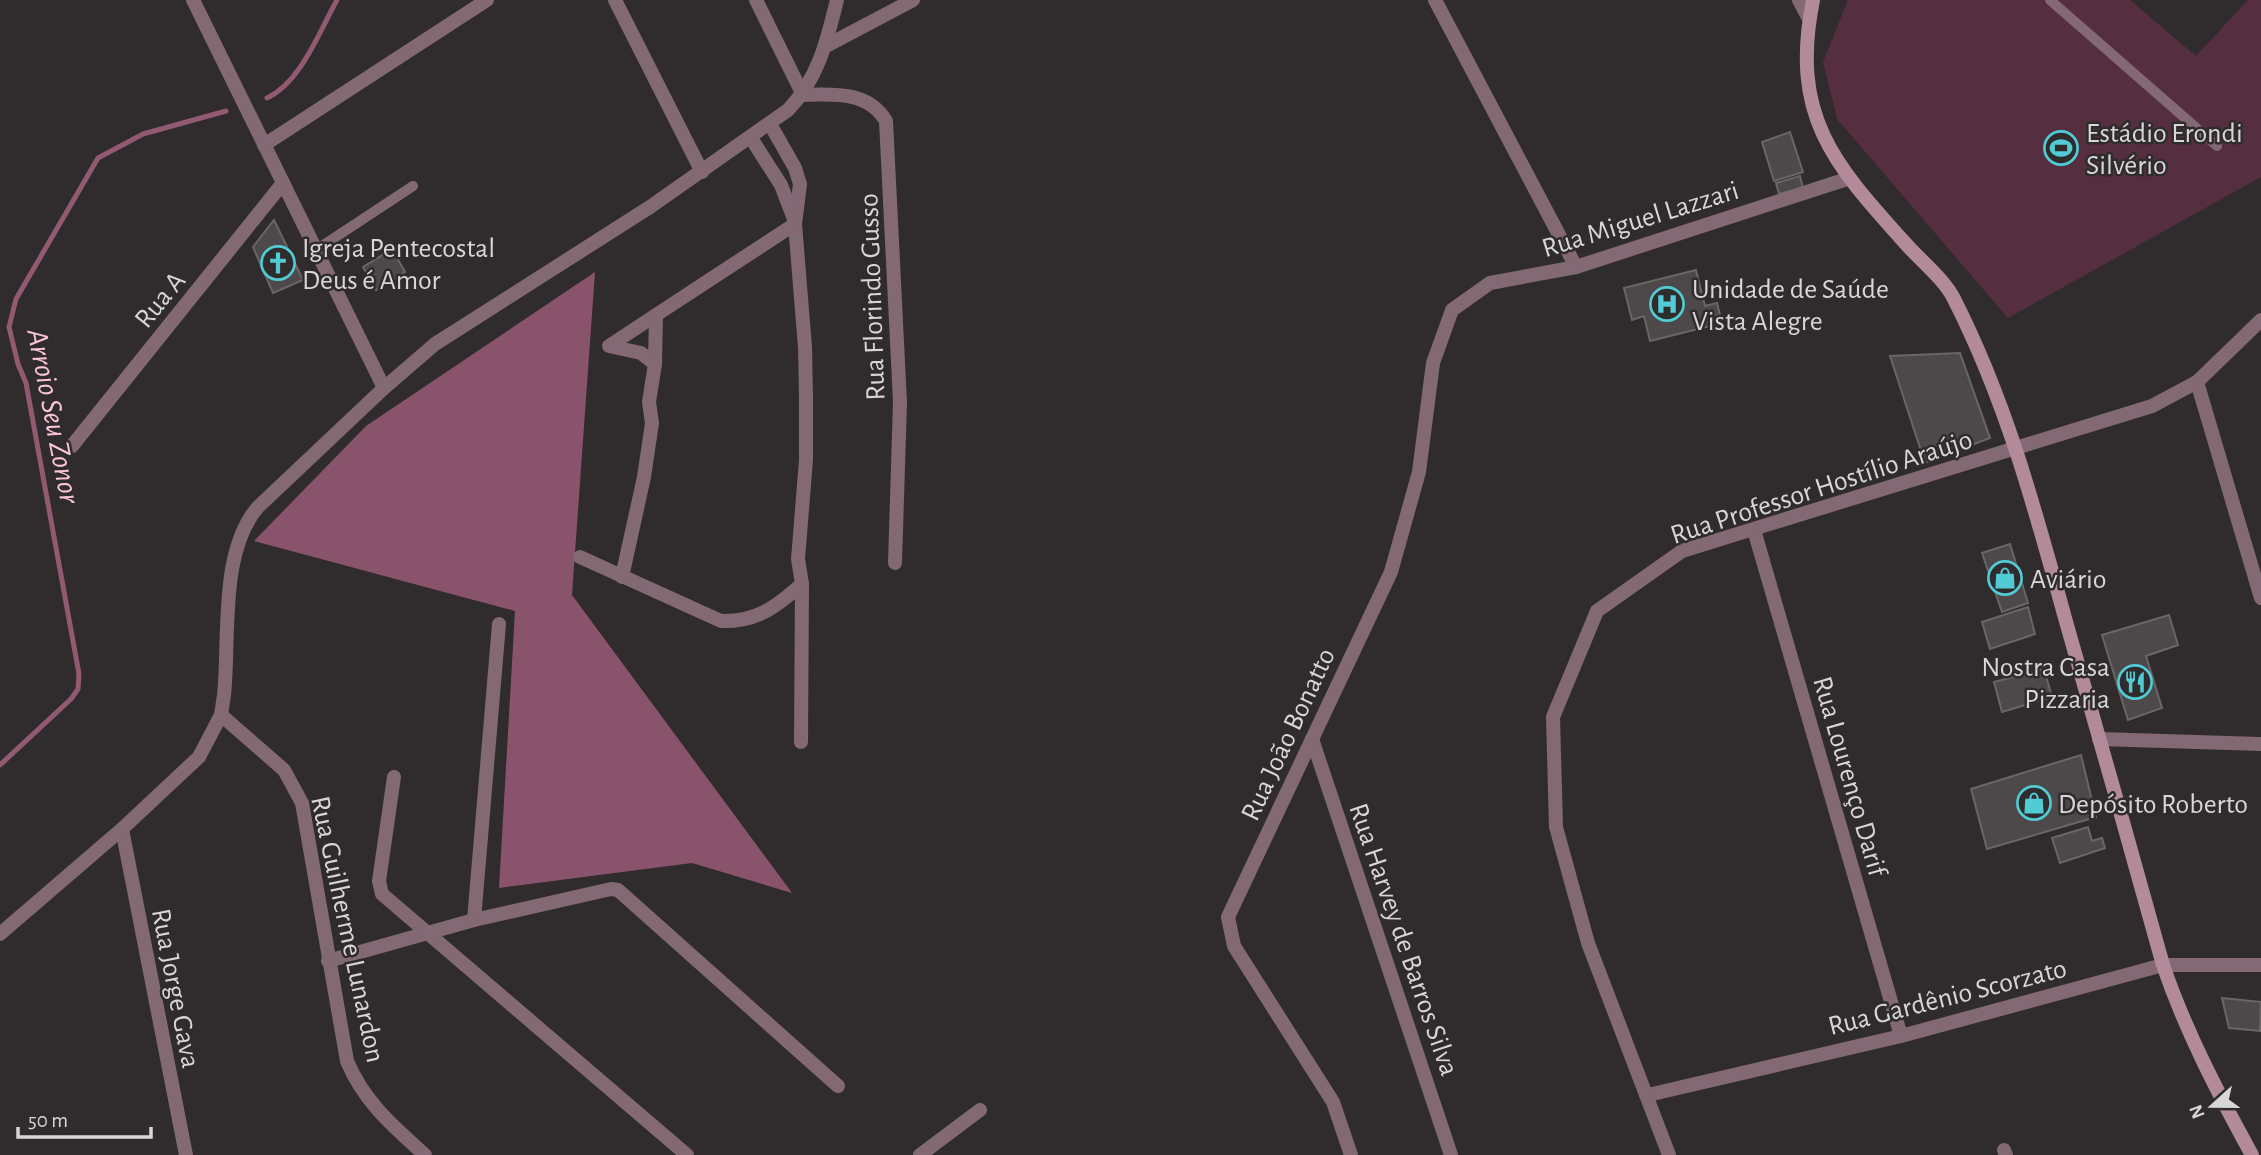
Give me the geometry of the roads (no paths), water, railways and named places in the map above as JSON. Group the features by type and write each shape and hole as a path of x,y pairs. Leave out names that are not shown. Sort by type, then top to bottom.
{"main road":[{"path":"1813,0 1809,19 1808,90 1821,135 1847,178 1952,295 1980,349 2017,448 2163,965 2181,1018 2206,1072 2252,1155"}],"street":[{"path":"192,0 384,388"},
{"path":"264,145 487,0"},
{"path":"614,0 702,172"},
{"path":"756,0 803,95"},
{"path":"0,934 122,829 199,757 221,715 233,564 240,534 258,507 384,388 462,325 702,172 770,124 803,95 826,46 838,0"},
{"path":"826,46 913,0"},
{"path":"1435,0 1576,267"},
{"path":"1799,0 1809,19"},
{"name":"Rua Florindo Gusso","path":"803,95 835,94 867,101 882,115 888,129 900,402 895,563"},
{"path":"770,124 799,176 795,224 805,347 806,460 798,558 802,584 801,742"},
{"path":"751,138 781,185 795,224"},
{"name":"Rua Miguel Lazzari","path":"1452,310 1490,283 1576,267 1847,178"},
{"name":"Rua A","path":"72,446 283,183"},
{"path":"655,364 641,353 609,346 795,224"},
{"name":"Rua João Bonatto","path":"1351,1155 1333,1102 1234,946 1228,917 1391,572 1419,472 1433,363 1452,310"},
{"path":"622,577 652,423 649,395 655,364 656,315"},
{"name":"Rua Professor Hostílio Araújo","path":"1669,1155 1588,943 1556,827 1553,717 1597,611 1682,551 2152,406 2197,382 2261,320"},
{"path":"2197,382 2261,598"},
{"name":"Rua Lourenço Darif","path":"1754,530 1901,1036"},
{"path":"580,557 721,621 758,617 774,608 802,584"},
{"path":"474,920 499,624"},
{"name":"Rua Guilherme Lunardon","path":"221,715 284,770 302,803 347,1061 357,1085 373,1107 425,1155"},
{"name":"Rua Harvey de Barros Silva","path":"1312,739 1451,1155"},
{"path":"2099,739 2261,744"},
{"path":"394,777 380,887 382,894 687,1155"},
{"name":"Rua Jorge Gava","path":"122,829 185,1154"},
{"path":"328,961 474,920 611,889 618,890 838,1086"},
{"name":"Rua Gardênio Scorzato","path":"1648,1095 1901,1036 2163,965 2261,965"},
{"path":"920,1155 980,1110"}],"lane":[{"path":"2050,0 2217,146"},
{"path":"316,250 413,186"}],"waterway":[{"name":"Arroio Seu Zonor","path":"267,98 279,91 299,68 337,0"},
{"name":"Arroio Seu Zonor","path":"0,765 71,699 78,689 79,674 26,383 18,364 9,327 16,299 98,158 143,134 226,111"}],"place":[{"name":"Estádio Erondi Silvério","path":"2061,148"},
{"name":"Igreja Pentecostal Deus é Amor","path":"278,263"},
{"name":"Unidade de Saúde Vista Alegre","path":"1667,304"},
{"name":"Aviário","path":"2005,578"},
{"name":"Nostra Casa Pizzaria","path":"2135,682"},
{"name":"Depósito Roberto","path":"2034,803"}]}
